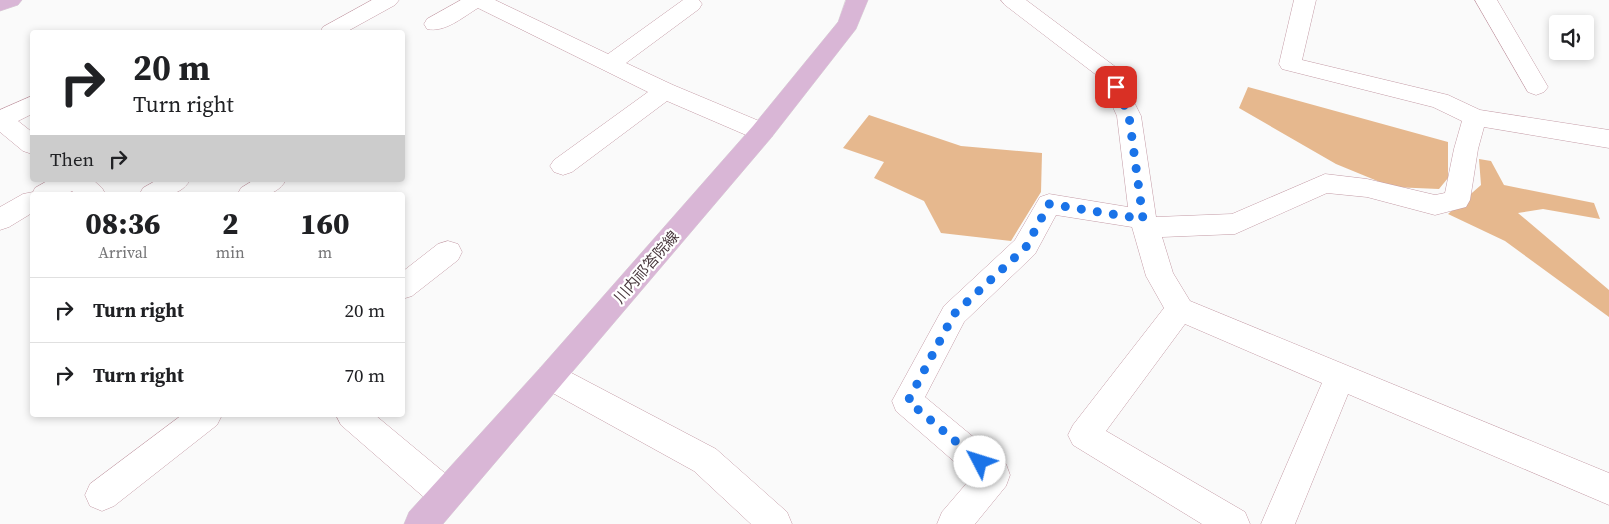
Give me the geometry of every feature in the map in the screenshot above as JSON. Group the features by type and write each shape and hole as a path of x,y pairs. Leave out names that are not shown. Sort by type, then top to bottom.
{"main road":[{"path":"0,5 12,0"},
{"name":"川内祁答院線","path":"421,524 551,377 762,132 848,24 858,0"}],"street":[{"path":"335,30 388,0"},
{"path":"435,24 477,0 665,91 762,132"},
{"path":"1012,0 1109,72 1129,116 1145,223 1160,276 1180,309 1609,489"},
{"path":"1306,0 1290,64 1440,100 1474,117 1609,139"},
{"path":"1486,0 1536,87"},
{"path":"609,64 691,4"},
{"path":"563,166 665,91"},
{"path":"30,105 0,120 30,143"},
{"path":"954,524 994,475 908,401 954,314 1026,247 1049,204 1145,223 1235,224 1325,182 1367,188 1435,205 1457,200 1474,117"},
{"path":"49,192 67,182"},
{"path":"78,182 90,192"},
{"path":"157,192 174,182"},
{"path":"255,192 270,182"},
{"path":"0,220 30,202"},
{"path":"405,286 448,252"},
{"path":"1180,309 1084,435 1233,524"},
{"path":"551,377 705,460 775,524"},
{"path":"1278,524 1340,377"},
{"path":"102,495 203,417"},
{"path":"354,417 446,495"}],"shaded area":[{"path":"1248,87 1448,142 1448,178 1439,189 1392,187 1336,164 1239,108"},
{"path":"869,115 961,146 1042,153 1041,192 1011,241 941,233 924,201 874,178 884,162 843,148"},
{"path":"1479,159 1491,161 1504,185 1594,203 1600,219 1543,209 1518,213 1609,290 1609,317 1505,241 1448,214 1481,185"}],"route":[{"path":"980,462 908,401 954,314 1026,247 1049,204 1143,219 1129,116 1116,87"}]}
